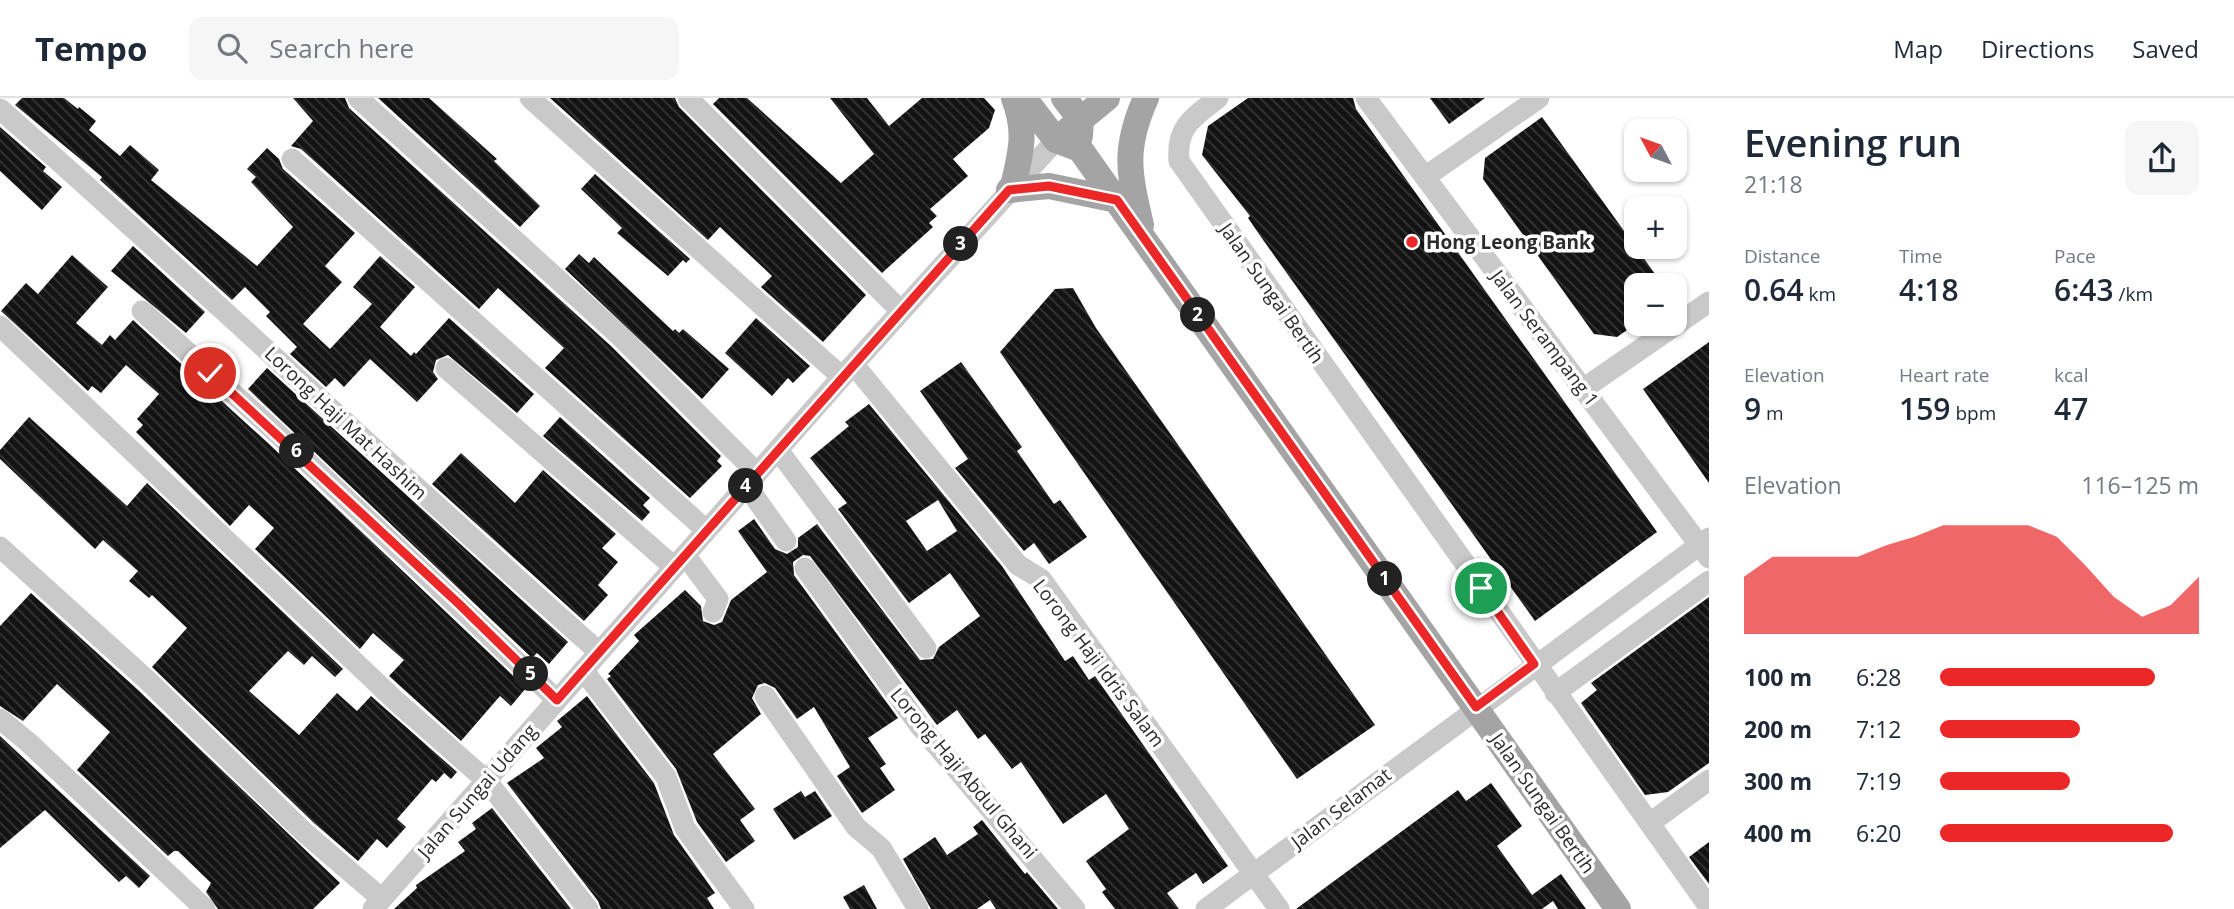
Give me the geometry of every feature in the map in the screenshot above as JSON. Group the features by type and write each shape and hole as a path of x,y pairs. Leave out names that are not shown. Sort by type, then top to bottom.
{"main road":[{"path":"1014,98 1021,116 1024,138 1011,188 1049,186 1117,200"},
{"name":"Jalan Sungai Bertih","path":"1024,98 1117,200 1618,909"},
{"path":"1064,98 1081,120"},
{"path":"1068,145 1081,120 1107,98"},
{"path":"1144,239 1128,170 1131,140 1146,98"}],"street":[{"path":"358,98 620,336 752,479 786,541"},
{"name":"Lorong Haji Idris Salam","path":"530,98 848,371 1018,565 1041,579 1279,909"},
{"path":"688,98 901,311"},
{"name":"Jalan Sungai Bertih","path":"1218,98 1188,122 1178,141 1179,161 1709,907"},
{"name":"Jalan Serampang 1","path":"1366,98 1583,389 1706,547"},
{"path":"1425,177 1539,98"},
{"name":"Lorong Haji Mat Hashim","path":"0,109 180,268 474,542 599,652"},
{"name":"Jalan Sungai Udang","path":"377,904 1011,188 1068,145"},
{"path":"292,159 706,530"},
{"path":"1583,389 1709,302"},
{"path":"142,312 278,434 557,700"},
{"path":"0,326 397,702 486,780 588,909"},
{"path":"446,368 680,561 718,599 713,612"},
{"path":"778,450 926,648"},
{"path":"0,547 146,679 377,904"},
{"name":"Jalan Selamat","path":"1206,909 1534,664 1706,547"},
{"name":"Lorong Haji Abdul Ghani","path":"805,568 920,726 1075,909"},
{"path":"1555,693 1709,581"},
{"path":"583,670 666,777 685,828 744,909"},
{"path":"765,696 856,827 881,848 918,909"},
{"path":"0,719 28,741 205,909"},
{"path":"1650,823 1709,780"}],"building":[{"path":"22,98 64,98 78,109 79,107 96,121 89,130 120,156 130,145 159,170 151,180 257,266 293,227 251,182 256,177 247,169 267,148 279,159 283,169 355,233 325,266 342,282 303,324 330,349 372,304 353,287 380,256 415,287 380,327 411,356 414,352 416,354 449,318 534,394 517,413 448,355 436,360 433,372 438,379 417,402 370,359 344,387 335,378 326,387 290,354 297,347 266,316 270,312 245,287 232,300 100,180 102,177 15,105"},
{"path":"293,98 345,98 349,108 611,346 721,456 717,461 722,466 690,498 545,368 564,348 498,288 479,309 301,149 291,146 313,121"},
{"path":"378,98 429,98 497,159 494,161 540,206 520,227"},
{"path":"550,98 675,98 679,107 866,295 823,342 761,287 772,276 720,227 708,240"},
{"path":"719,98 747,98 841,183 874,154 830,98 867,98 889,126 922,98 984,98 995,110 989,128 953,159 968,176 930,209 937,216 929,223 933,227 882,273 713,104"},
{"path":"1248,98 1353,98 1356,109 1657,532 1535,621 1261,237 1248,218 1250,216 1202,155 1208,126"},
{"path":"1430,98 1485,98 1449,124"},
{"path":"1542,117 1624,231 1624,259 1644,259 1654,273 1624,273 1624,332 1617,337 1594,334 1483,179 1485,158"},
{"path":"0,127 46,167 43,171 62,187 42,210 0,171"},
{"path":"595,174 690,259 686,263 683,260 668,276 617,233 622,228 581,189"},
{"path":"133,246 205,312 186,333 111,271"},
{"path":"579,254 589,263 594,257 673,331 675,329 679,333 683,329 729,369 702,399 565,269"},
{"path":"72,255 108,287 76,323 102,345 110,335 115,340 133,320 269,444 526,688 511,706 500,696 461,741 389,676 404,660 373,633 360,649 255,549 274,528 249,505 230,526 136,432 143,425 137,419 159,394 126,365 101,393 92,386 88,391 1,311 26,283 38,294"},
{"path":"1073,288 1096,328 1375,725 1297,779 1000,352 1055,289"},
{"path":"756,318 810,366 793,383 788,378 772,396 725,353"},
{"path":"1709,342 1709,483 1643,389"},
{"path":"961,362 1022,447 1017,451 1054,504 1060,500 1087,537 1049,564 1034,543 1024,551 955,468 968,459 920,391"},
{"path":"267,368 568,642 549,664 537,653 532,658 248,389"},
{"path":"869,404 1002,566 1065,661 1073,656 1089,680 1095,676 1228,866 1203,884 1196,873 1167,893 1179,909 1115,909 1102,892 1106,889 1086,861 1129,829 1106,794 1063,824 1021,762 1012,769 985,734 978,739 957,710 937,725 810,556 803,555 793,562 794,575 898,718 868,738 886,764 880,768 895,790 862,813 837,776 850,767 814,707 797,719 775,688 765,683 758,685 752,698 761,714 713,754 755,809 740,820 755,841 726,862 697,822 676,769 607,679 611,676 608,674 639,641 634,635 685,590 701,606 703,621 714,625 722,622 731,600 767,572 738,531 754,519 775,549 787,554 798,547 798,538 817,524 920,660 933,659 939,647 980,616 950,573 909,603 838,509 847,503 810,458 849,426 845,422","holes":["938,500 957,531 927,551 906,521"]},
{"path":"29,417 127,506 147,483 343,669 335,677 312,656 304,665 288,651 249,691 299,735 337,693 357,711 371,696 457,772 451,779 444,773 436,782 432,779 397,819 406,827 387,848 377,839 358,861 314,823 152,667 187,628 152,595 149,598 129,581 138,571 103,540 95,549 0,459 0,450"},
{"path":"560,417 650,498 643,505 650,512 642,521 543,436"},
{"path":"461,453 515,503 543,470 616,534 602,548 618,562 598,585 608,595 584,621 432,484"},
{"path":"31,593 137,689 340,883 313,909 218,909 206,892 211,883 178,851 168,856 77,770 110,732 57,684 23,721 0,706 0,626"},
{"path":"1709,597 1709,763 1668,792 1645,795 1581,703 1597,690 1591,683"},
{"path":"587,696 654,783 674,835 715,893 707,898 714,909 601,909 598,901 507,783 544,758 536,748 562,727 557,721"},
{"path":"0,736 150,876 139,888 126,876 119,882 45,810 0,848"},
{"path":"1491,783 1522,826 1497,846 1532,895 1561,874 1586,909 1558,909 1553,901 1542,909 1296,909 1458,790 1466,801"},
{"path":"801,791 805,797 815,791 832,816 794,840 773,809"},
{"path":"492,808 571,909 394,909 417,888 416,885 465,851 458,842 476,829 472,823"},
{"path":"982,820 1025,874 1027,872 1058,909 996,909 990,900 977,909 931,909 903,859 935,837 947,855 978,834 973,827"},
{"path":"1709,842 1709,884 1689,857"},
{"path":"864,885 877,909 850,909 843,897"}],"place":[{"name":"Hong Leong Bank","path":"1412,242"}],"route":[{"path":"210,373 459,604 557,700 1009,190 1049,186 1117,200 1476,707 1534,664 1481,588"}]}
